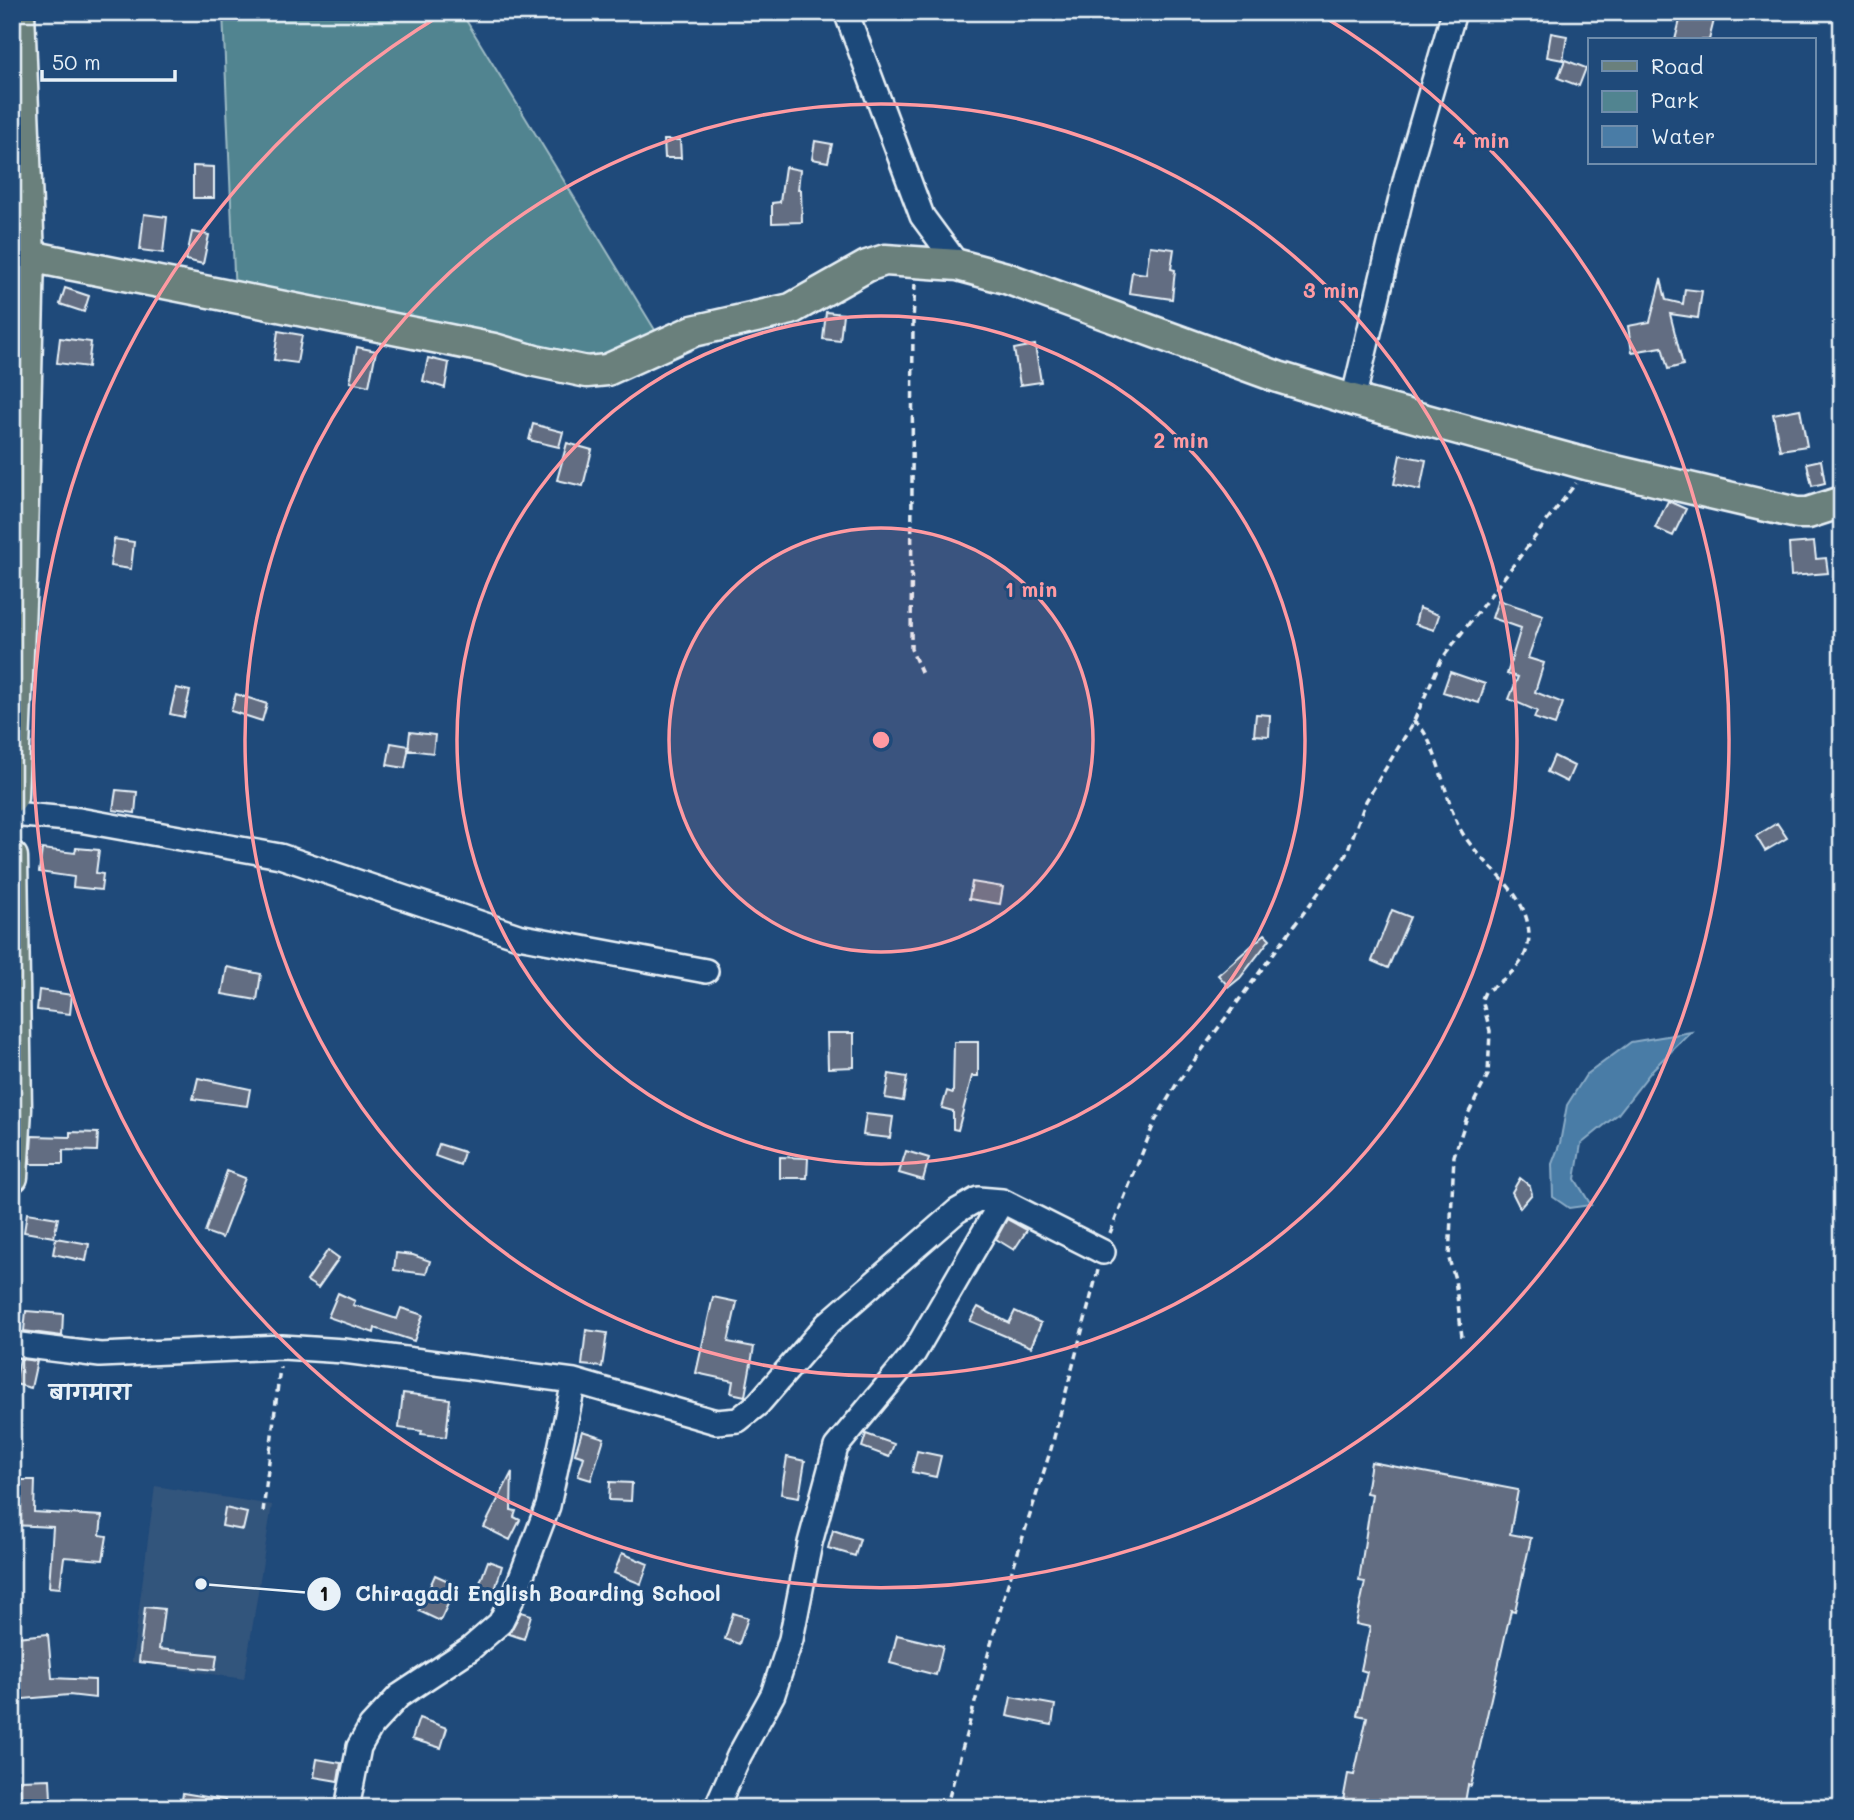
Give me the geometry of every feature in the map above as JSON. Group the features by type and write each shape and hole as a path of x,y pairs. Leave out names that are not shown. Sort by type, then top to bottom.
{"main road":[{"path":"12,797 21,579 25,342 21,257 19,12"},
{"path":"21,257 494,349 587,372 617,366 693,331 791,309 867,266 885,260 958,265 1006,278 1279,377 1590,465 1797,513 1808,513 1842,502"},
{"path":"12,857 16,1109 12,1177"}],"street":[{"path":"1353,400 1406,177 1454,12"},
{"path":"847,13 922,216 958,265"},
{"path":"12,814 79,820 280,856 518,936 706,971"},
{"path":"12,1344 100,1355 282,1348 344,1351 574,1381 716,1422 738,1420 758,1404 827,1324 957,1212 978,1199 1002,1200 1102,1252"},
{"path":"716,1808 739,1756 773,1695 791,1640 810,1543 836,1447 914,1353 1002,1200"},
{"path":"347,1808 359,1747 371,1727 398,1696 470,1649 500,1623 515,1593 548,1506 574,1381"}],"path":[{"path":"917,261 912,321 911,649 922,674"},
{"path":"946,1808 1005,1593 1051,1449 1102,1252 1155,1121 1176,1085 1345,857 1366,801 1413,723 1441,660 1590,465"},
{"path":"1413,723 1421,726 1431,745 1449,803 1461,830 1477,854 1517,897 1528,925 1527,947 1522,960 1509,977 1485,992 1482,999 1490,1031 1488,1075 1468,1114 1454,1156 1449,1259 1455,1279 1462,1337"},
{"path":"263,1513 282,1348"}],"shaded area":[{"path":"155,1486 272,1505 244,1679 132,1662"}],"green space":[{"path":"223,12 461,12 663,343 607,370 235,297"}],"water":[{"path":"1691,1032 1654,1068 1618,1114 1581,1144 1575,1179 1591,1205 1569,1208 1553,1197 1552,1164 1560,1143 1567,1105 1586,1075 1631,1042"}],"building":[{"path":"1682,12 1716,12 1710,38 1676,38"},
{"path":"1551,33 1567,36 1563,60 1547,57"},
{"path":"1565,60 1586,68 1579,86 1558,78"},
{"path":"664,140 680,140 681,158 665,158"},
{"path":"815,141 832,144 828,162 812,159"},
{"path":"193,166 214,167 214,198 193,198"},
{"path":"785,167 800,170 798,190 801,190 802,222 772,223 772,203 780,202"},
{"path":"144,214 167,217 163,253 140,250"},
{"path":"192,232 209,235 203,264 186,260"},
{"path":"1150,246 1174,249 1171,269 1175,270 1172,299 1129,293 1132,272 1146,274"},
{"path":"1661,279 1666,300 1683,304 1685,289 1702,291 1698,318 1670,314 1683,365 1668,369 1662,347 1632,352 1628,326 1650,322"},
{"path":"65,288 89,296 84,312 60,304"},
{"path":"826,312 843,314 840,341 823,339"},
{"path":"278,331 302,335 297,363 274,360"},
{"path":"60,338 91,342 88,367 57,363"},
{"path":"1035,345 1041,382 1020,385 1014,349"},
{"path":"357,347 376,351 369,386 350,382"},
{"path":"428,358 449,363 445,388 423,381"},
{"path":"1800,409 1807,446 1780,450 1773,414"},
{"path":"533,424 563,432 559,447 529,440"},
{"path":"567,443 592,450 583,486 557,480"},
{"path":"1400,455 1426,460 1420,490 1394,484"},
{"path":"1821,460 1825,483 1812,486 1807,463"},
{"path":"1668,501 1686,509 1673,536 1655,528"},
{"path":"114,539 134,542 131,569 110,566"},
{"path":"1814,542 1816,559 1826,558 1828,573 1791,576 1789,544"},
{"path":"1498,600 1543,615 1528,658 1544,663 1535,692 1563,703 1555,725 1534,718 1537,711 1509,699 1518,677 1507,674 1521,628 1492,618"},
{"path":"1419,608 1439,615 1434,630 1415,624"},
{"path":"1450,672 1485,684 1479,703 1443,692"},
{"path":"176,688 190,691 184,717 170,714"},
{"path":"236,694 267,704 262,721 231,711"},
{"path":"1256,714 1270,715 1269,736 1254,735"},
{"path":"410,732 435,735 433,753 408,750"},
{"path":"391,743 409,746 405,768 387,765"},
{"path":"1554,756 1574,766 1567,782 1547,772"},
{"path":"116,790 137,792 135,813 113,810"},
{"path":"1777,823 1787,838 1765,851 1756,836"},
{"path":"76,848 99,850 96,873 103,874 101,890 73,887 74,877 39,872 42,849 75,853"},
{"path":"972,882 1003,887 1000,904 969,899"},
{"path":"1392,910 1410,917 1388,968 1372,961"},
{"path":"1265,934 1270,939 1240,978 1229,987 1218,975"},
{"path":"227,967 261,974 257,1000 222,994"},
{"path":"39,990 72,995 70,1014 37,1010"},
{"path":"827,1033 854,1033 854,1067 828,1068"},
{"path":"954,1042 978,1042 978,1076 972,1076 958,1130 953,1129 953,1111 942,1108 947,1091 953,1093"},
{"path":"889,1074 907,1077 903,1101 885,1098"},
{"path":"198,1078 250,1089 247,1106 193,1099"},
{"path":"866,1114 893,1117 890,1138 863,1135"},
{"path":"70,1132 98,1133 97,1151 63,1150 63,1164 30,1164 32,1136 70,1137"},
{"path":"439,1144 464,1152 460,1165 435,1156"},
{"path":"906,1151 929,1158 923,1180 899,1173"},
{"path":"780,1157 808,1158 807,1178 780,1178"},
{"path":"227,1171 245,1178 222,1238 205,1232"},
{"path":"1520,1178 1530,1186 1532,1194 1520,1208 1512,1192"},
{"path":"27,1213 58,1218 54,1237 24,1232"},
{"path":"1007,1219 1027,1230 1014,1250 996,1239"},
{"path":"56,1238 89,1244 86,1261 53,1254"},
{"path":"328,1250 339,1258 318,1288 307,1281"},
{"path":"396,1253 430,1261 426,1274 394,1270"},
{"path":"338,1293 355,1301 353,1305 397,1319 401,1308 423,1315 414,1341 375,1328 374,1333 328,1317"},
{"path":"713,1297 737,1302 728,1342 754,1347 745,1396 731,1393 733,1381 696,1373"},
{"path":"978,1307 1009,1323 1015,1311 1041,1323 1031,1347 970,1321"},
{"path":"26,1311 63,1314 62,1336 24,1331"},
{"path":"586,1330 607,1333 602,1367 582,1365"},
{"path":"20,1359 37,1361 31,1388 15,1384"},
{"path":"403,1393 450,1399 446,1437 399,1428"},
{"path":"582,1431 604,1438 591,1480 578,1476 584,1457 575,1454"},
{"path":"866,1434 894,1444 889,1457 862,1447"},
{"path":"917,1451 941,1456 936,1477 912,1472"},
{"path":"787,1457 805,1461 799,1497 781,1494"},
{"path":"1371,1462 1518,1490 1510,1534 1531,1538 1464,1808 1342,1806 1348,1774 1354,1775 1367,1717 1357,1715 1367,1672 1361,1670 1370,1627 1356,1624 1365,1582 1359,1581 1372,1494 1366,1493"},
{"path":"512,1472 511,1510 516,1511 514,1517 520,1520 510,1540 484,1527"},
{"path":"12,1480 35,1480 34,1512 102,1516 100,1535 107,1536 103,1560 64,1557 60,1588 49,1587 53,1527 12,1525"},
{"path":"610,1482 632,1483 631,1501 609,1500"},
{"path":"225,1508 247,1513 243,1530 222,1526"},
{"path":"833,1530 860,1539 855,1556 828,1548"},
{"path":"622,1553 648,1564 641,1584 614,1573"},
{"path":"488,1561 502,1566 493,1597 477,1591"},
{"path":"435,1575 457,1585 440,1621 419,1611"},
{"path":"145,1607 164,1609 159,1649 217,1655 215,1670 139,1662"},
{"path":"521,1612 531,1615 524,1639 509,1634"},
{"path":"733,1613 748,1618 739,1644 725,1639"},
{"path":"48,1634 52,1678 95,1680 95,1698 69,1695 12,1700 12,1673 19,1673 16,1637"},
{"path":"897,1635 943,1646 936,1675 890,1663"},
{"path":"1011,1697 1055,1705 1052,1725 1007,1716"},
{"path":"419,1718 447,1728 441,1748 412,1739"},
{"path":"317,1759 341,1763 338,1781 314,1777"},
{"path":"50,1779 51,1799 21,1800 20,1780"},
{"path":"183,1793 225,1800 224,1808 181,1808"}],"place":[{"name":"Chiragadi English Boarding School","path":"201,1584"}],"district":[{"name":"बागमारा","path":"90,1391"}]}
